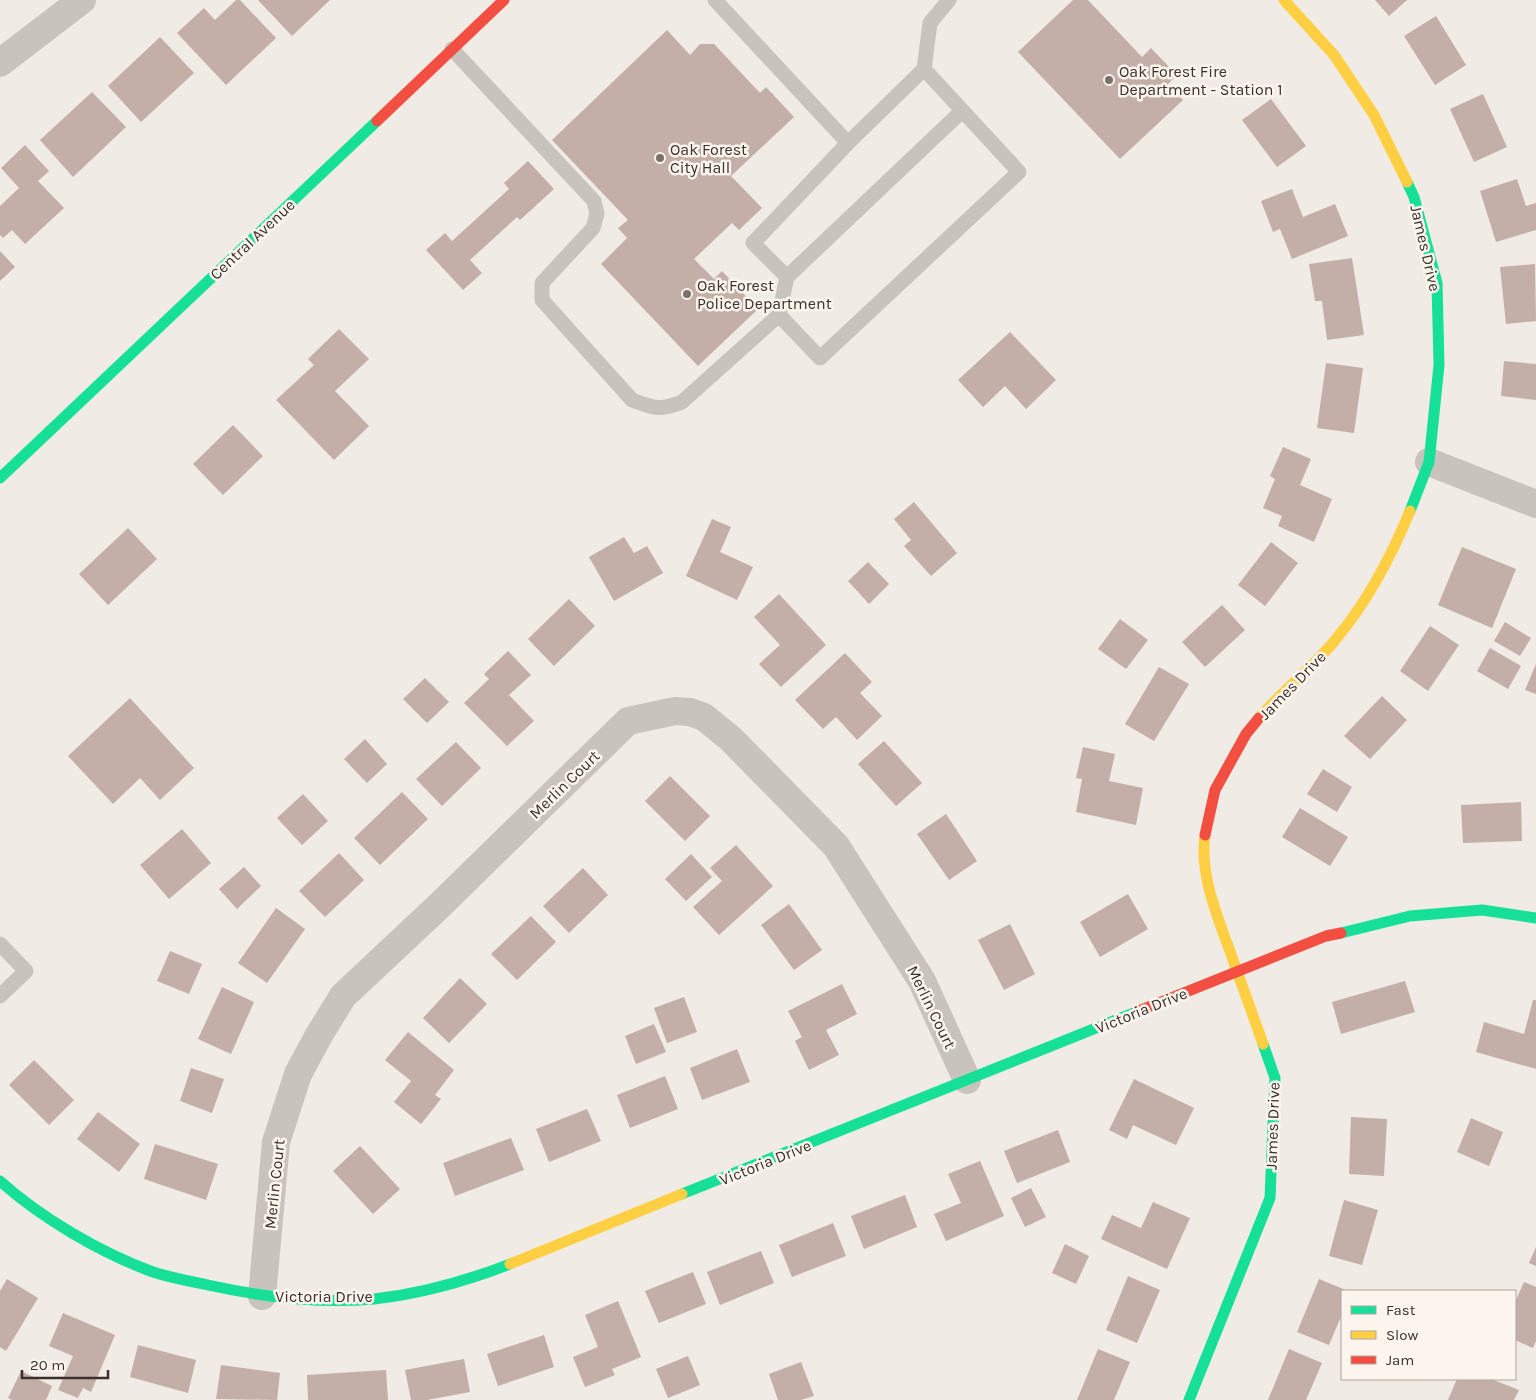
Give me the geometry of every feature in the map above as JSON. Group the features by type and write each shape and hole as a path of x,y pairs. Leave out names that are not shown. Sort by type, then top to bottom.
{"street":[{"path":"0,63 82,0"},
{"name":"Central Avenue","path":"0,478 504,0"},
{"name":"James Drive","path":"1188,1400 1270,1198 1275,1078 1219,920 1207,877 1204,844 1208,818 1215,790 1246,734 1268,708 1336,640 1373,587 1393,551 1429,462 1439,365 1436,283 1414,197 1374,115 1334,55 1284,0"},
{"path":"1429,462 1536,504"},
{"name":"Merlin Court","path":"262,1296 276,1142 298,1074 343,996 438,907 628,721 675,710 690,712 704,717 731,739 836,846 922,981 967,1080"},
{"name":"Victoria Drive","path":"0,1181 13,1193 62,1226 99,1247 148,1270 196,1283 262,1296 299,1300 357,1300 407,1293 461,1280 504,1266 1326,936 1410,916 1482,910 1536,918"}],"lane":[{"path":"715,0 848,144"},
{"path":"787,277 753,243 848,144 924,70 930,23 949,0"},
{"path":"452,49 594,201 597,214 593,228 542,283 542,300 632,400 651,407 667,408 682,402 778,315 787,277 962,111"},
{"path":"778,315 820,358 1019,172 924,70"},
{"path":"0,944 26,971 0,996"}],"building":[{"path":"236,0 240,0 276,38 226,85 177,33 204,8 215,20"},
{"path":"258,0 330,0 292,36"},
{"name":"Oak Forest Fire Department - Station 1","path":"1073,0 1088,0 1142,57 1151,48 1177,75 1168,84 1183,100 1120,159 1018,52"},
{"path":"1375,0 1407,0 1389,16"},
{"path":"1436,16 1466,65 1435,85 1404,36"},
{"name":"Oak Forest City Hall","path":"667,30 690,55 700,44 714,44 760,93 766,87 794,117 731,176 762,208 739,230 732,223 694,259 714,279 722,271 758,309 698,366 601,264 627,238 618,228 628,220 552,140"},
{"path":"160,37 194,73 141,122 108,86"},
{"path":"92,92 126,127 73,177 40,140"},
{"path":"1483,94 1507,147 1474,162 1450,109"},
{"path":"1271,99 1306,146 1277,167 1242,120"},
{"path":"25,145 49,171 38,181 64,208 25,244 12,230 3,238 0,235 0,206 19,188 1,168"},
{"path":"528,161 554,189 520,220 517,217 470,260 482,273 463,290 426,250 445,233 452,241 509,189 504,183"},
{"path":"1517,179 1526,206 1536,203 1536,230 1496,242 1480,191"},
{"path":"1292,189 1303,217 1335,204 1348,236 1292,259 1280,229 1273,232 1261,201"},
{"path":"0,251 15,267 0,281"},
{"path":"1352,258 1364,335 1327,340 1322,301 1315,301 1309,264"},
{"path":"1535,264 1536,321 1506,324 1500,267"},
{"path":"339,329 369,359 335,391 369,426 334,460 276,400 314,365 308,359"},
{"path":"1010,332 1056,380 1026,409 1005,386 983,407 958,380"},
{"path":"1504,361 1536,364 1536,400 1501,396"},
{"path":"1326,363 1363,368 1354,433 1317,428"},
{"path":"233,425 263,456 223,495 193,464"},
{"path":"1283,447 1311,459 1300,485 1332,499 1314,542 1278,526 1282,516 1263,508 1275,479 1270,476"},
{"path":"914,502 957,553 931,576 904,546 911,540 894,519"},
{"path":"712,519 731,527 720,552 753,567 737,600 686,576"},
{"path":"128,528 157,559 108,605 79,574"},
{"path":"624,537 634,553 647,546 663,573 614,601 589,557"},
{"path":"1271,542 1298,563 1265,606 1238,585"},
{"path":"1462,547 1516,569 1492,628 1438,605"},
{"path":"868,562 889,584 869,604 848,581"},
{"path":"779,594 826,645 781,687 759,664 780,645 754,617"},
{"path":"569,599 595,626 554,666 528,639"},
{"path":"1222,605 1245,630 1205,667 1182,642"},
{"path":"1120,619 1148,640 1126,669 1098,649"},
{"path":"1505,622 1531,638 1520,656 1494,641"},
{"path":"1430,626 1459,645 1428,691 1400,671"},
{"path":"1490,648 1521,666 1508,689 1477,671"},
{"path":"508,651 531,675 509,695 534,721 507,746 464,703 489,679 484,674"},
{"path":"845,653 872,682 860,693 882,716 857,740 836,717 823,729 795,700"},
{"path":"1536,664 1536,694 1525,690"},
{"path":"1159,667 1189,684 1154,741 1125,724"},
{"path":"425,678 449,702 427,723 403,699"},
{"path":"1382,696 1407,720 1370,759 1344,736"},
{"path":"130,698 194,768 160,800 140,778 113,804 68,756"},
{"path":"365,739 387,764 367,783 344,759"},
{"path":"884,741 922,783 896,806 858,764"},
{"path":"456,742 481,768 442,806 416,779"},
{"path":"1083,747 1115,754 1109,781 1143,788 1136,825 1076,812 1082,779 1076,778"},
{"path":"1323,769 1352,787 1337,812 1307,794"},
{"path":"670,776 710,816 685,841 645,801"},
{"path":"402,792 428,819 380,865 354,838"},
{"path":"303,794 328,821 302,845 277,818"},
{"path":"1521,802 1522,841 1463,843 1461,805"},
{"path":"1300,808 1348,837 1330,866 1282,837"},
{"path":"946,814 977,861 949,880 917,834"},
{"path":"182,829 211,863 169,899 140,865"},
{"path":"736,845 773,886 719,935 693,907 722,881 710,868"},
{"path":"339,853 364,880 325,917 299,891"},
{"path":"691,854 712,877 686,901 665,879"},
{"path":"244,867 261,886 237,909 219,889"},
{"path":"583,868 608,895 569,933 543,906"},
{"path":"1128,894 1148,929 1100,957 1080,922"},
{"path":"789,904 822,950 794,970 761,925"},
{"path":"276,908 305,929 267,983 238,963"},
{"path":"531,916 556,942 517,980 491,954"},
{"path":"1010,924 1035,974 1004,990 978,940"},
{"path":"170,951 202,964 189,994 157,981"},
{"path":"460,978 487,1004 449,1043 423,1018"},
{"path":"1405,981 1415,1012 1341,1034 1332,1002"},
{"path":"842,984 857,1014 826,1030 839,1055 809,1070 795,1041 802,1037 788,1011"},
{"path":"222,987 254,1002 231,1054 198,1039"},
{"path":"684,997 697,1032 667,1043 654,1008"},
{"path":"1533,1000 1536,1000 1536,1069 1476,1052 1484,1022 1524,1034"},
{"path":"654,1024 666,1052 636,1064 625,1036"},
{"path":"408,1032 454,1070 435,1095 441,1099 421,1124 394,1102 411,1081 385,1060"},
{"path":"737,1049 750,1082 702,1100 690,1068"},
{"path":"34,1060 74,1100 49,1125 9,1085"},
{"path":"191,1068 224,1079 212,1113 180,1101"},
{"path":"665,1076 678,1109 630,1128 617,1095"},
{"path":"1134,1079 1194,1108 1176,1145 1133,1125 1127,1139 1109,1130"},
{"path":"587,1109 601,1141 549,1162 536,1129"},
{"path":"98,1112 140,1144 119,1172 77,1139"},
{"path":"1351,1117 1387,1119 1384,1176 1349,1174"},
{"path":"1471,1118 1503,1132 1489,1166 1457,1152"},
{"path":"1058,1130 1070,1162 1017,1183 1004,1151"},
{"path":"511,1138 524,1170 455,1196 443,1163"},
{"path":"155,1144 218,1164 206,1200 144,1179"},
{"path":"360,1146 400,1189 373,1214 333,1171"},
{"path":"980,1161 1004,1216 946,1241 934,1214 961,1203 948,1174"},
{"path":"1031,1188 1046,1217 1025,1227 1011,1198"},
{"path":"905,1195 917,1227 864,1249 851,1216"},
{"path":"1344,1200 1378,1210 1362,1265 1329,1256"},
{"path":"1153,1202 1190,1218 1167,1269 1101,1239 1112,1215 1141,1228"},
{"path":"833,1223 846,1256 792,1277 779,1245"},
{"path":"1065,1244 1089,1256 1076,1284 1052,1273"},
{"path":"1536,1247 1536,1266 1529,1263"},
{"path":"761,1251 774,1283 720,1305 707,1272"},
{"path":"693,1272 706,1304 659,1323 645,1291"},
{"path":"1128,1276 1160,1290 1137,1343 1106,1330"},
{"path":"7,1279 38,1298 6,1351 0,1347 0,1291"},
{"path":"1319,1279 1346,1290 1341,1290 1341,1316 1329,1345 1297,1332"},
{"path":"1524,1282 1536,1287 1536,1341 1533,1348 1516,1340 1516,1300"},
{"path":"618,1301 641,1357 612,1369 615,1375 585,1387 573,1357 598,1347 585,1315"},
{"path":"63,1313 115,1335 91,1392 83,1388 78,1398 58,1390 73,1356 49,1346"},
{"path":"544,1335 554,1367 498,1386 487,1354"},
{"path":"138,1345 196,1360 188,1393 130,1377"},
{"path":"1098,1349 1130,1362 1114,1400 1077,1400"},
{"path":"1289,1349 1322,1363 1306,1400 1268,1400"},
{"path":"688,1356 700,1385 668,1398 656,1369"},
{"path":"464,1359 470,1392 427,1400 411,1400 405,1370"},
{"path":"801,1362 814,1396 801,1400 778,1400 769,1374"},
{"path":"221,1365 280,1373 277,1400 216,1399"},
{"path":"386,1370 388,1400 308,1400 307,1375"},
{"path":"21,1371 52,1386 46,1400 12,1400 8,1398"},
{"path":"1457,1380 1494,1380 1519,1390 1514,1400 1448,1400"}],"traffic: fast":[{"path":"0,478 377,121"},
{"path":"1407,182 1414,197 1437,283 1439,365 1429,462 1410,511"},
{"path":"1341,933 1410,916 1482,910 1536,918"},
{"path":"682,1194 1136,1012"},
{"path":"1189,1400 1270,1198 1275,1078 1263,1044"},
{"path":"0,1181 16,1195 72,1233 133,1264 167,1276 249,1293 332,1301 374,1299 443,1286 510,1264"}],"traffic: slow":[{"path":"1284,0 1334,55 1374,115 1407,182"},
{"path":"1259,718 1318,660 1348,624 1378,578 1410,511"},
{"path":"1205,835 1205,866 1211,898 1263,1044"},
{"path":"510,1264 682,1194"}],"traffic: jam":[{"path":"377,121 504,0"},
{"path":"1205,835 1215,790 1246,734 1259,718"},
{"path":"1136,1012 1326,936 1341,933"}],"place":[{"name":"Oak Forest Fire Department - Station 1","path":"1109,80"},
{"name":"Oak Forest City Hall","path":"660,158"},
{"name":"Oak Forest Police Department","path":"687,294"}]}
